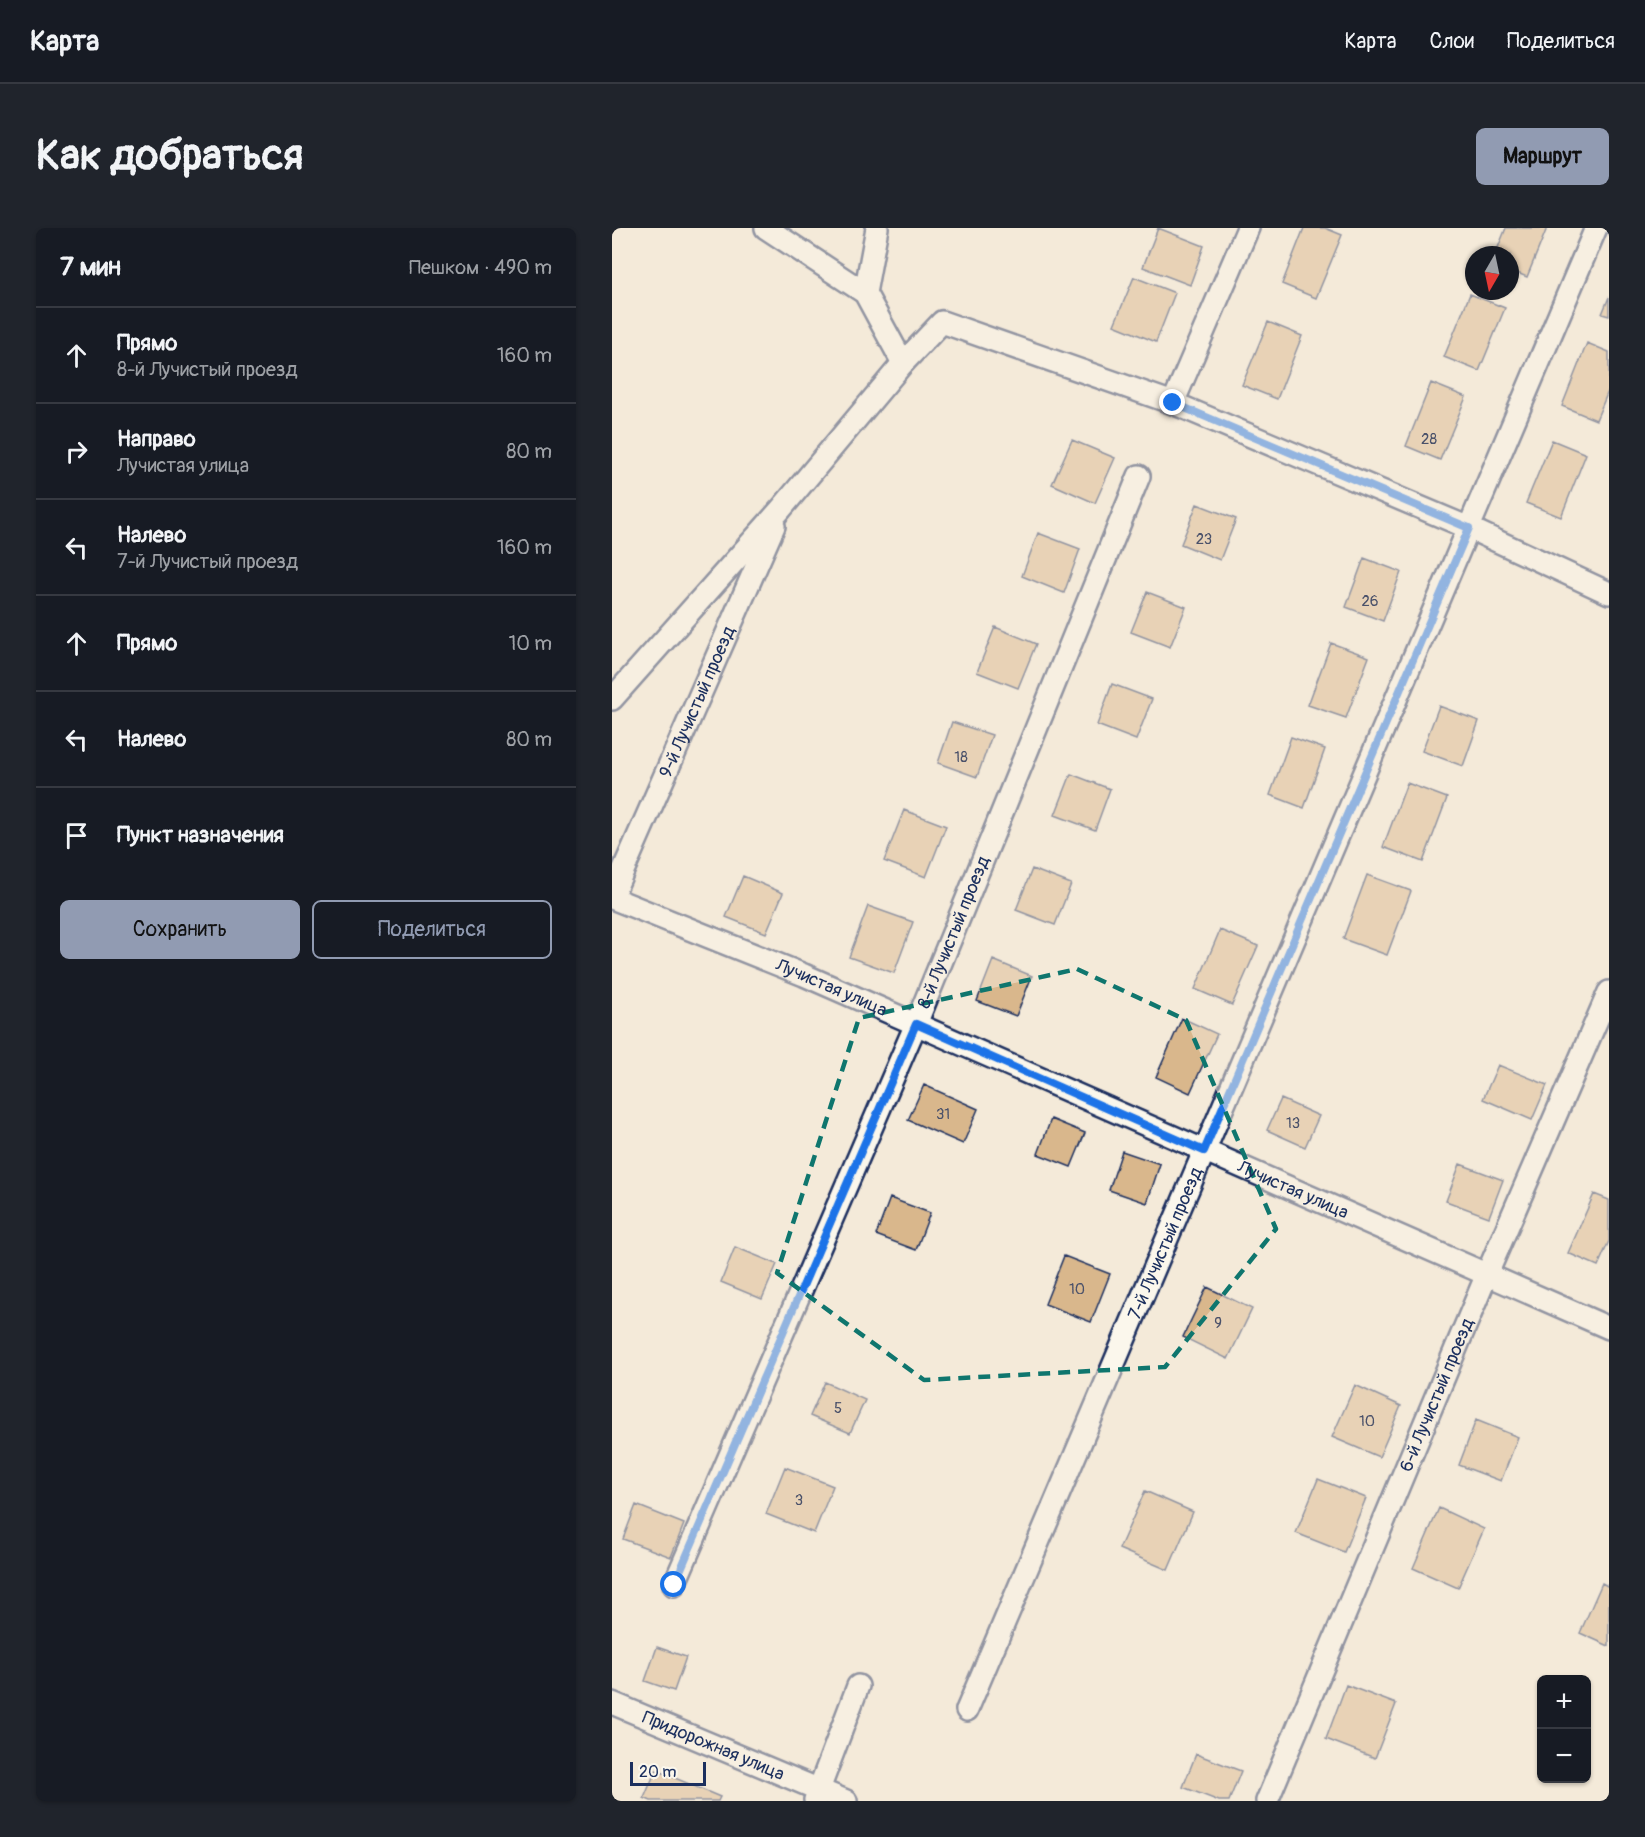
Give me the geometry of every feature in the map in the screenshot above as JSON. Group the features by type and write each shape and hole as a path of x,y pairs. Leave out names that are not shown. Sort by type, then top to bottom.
{"street":[{"path":"766,228 865,292 903,363"},
{"path":"865,292 877,228"},
{"path":"1173,403 1248,228"},
{"name":"7-й Лучистый проезд","path":"967,1710 1596,228"},
{"path":"612,699 781,508 903,363 942,322 1173,403 1469,528 1609,593"},
{"name":"8-й Лучистый проезд","path":"674,1585 916,1024 1139,476"},
{"name":"9-й Лучистый проезд","path":"612,897 781,508"},
{"name":"Лучистая улица","path":"612,897 804,975 1609,1328"},
{"name":"6-й Лучистый проезд","path":"1267,1801 1487,1274 1609,992"},
{"path":"817,1795 858,1686"},
{"name":"Придорожная улица","path":"612,1703 817,1795 846,1801"}],"highlighted area":[{"path":"1077,969 1186,1020 1276,1229 1165,1367 924,1380 777,1273 859,1018"}],"building":[{"path":"1158,228 1204,246 1190,285 1143,267"},
{"path":"1304,228 1325,228 1342,235 1316,298 1282,284"},
{"path":"1506,228 1547,228 1527,277 1519,274 1519,246 1499,246"},
{"path":"1134,277 1175,293 1156,342 1114,325"},
{"path":"1609,297 1609,316 1602,314"},
{"path":"1468,300 1485,300 1505,308 1479,371 1444,357"},
{"path":"1268,322 1302,336 1277,399 1242,385"},
{"path":"1587,343 1609,352 1609,389 1596,420 1562,406"},
{"path":"1431,383 1466,397 1440,460 1406,446"},
{"path":"1072,440 1115,458 1095,503 1052,484"},
{"path":"1552,440 1586,454 1561,517 1526,503"},
{"path":"1197,504 1236,519 1220,560 1181,544"},
{"path":"1038,533 1080,549 1064,593 1022,576"},
{"path":"1364,558 1401,572 1383,621 1346,607"},
{"path":"1147,592 1186,607 1170,647 1131,632"},
{"path":"995,627 1036,644 1018,688 977,672"},
{"path":"1331,643 1369,657 1346,718 1308,705"},
{"path":"1112,684 1152,699 1136,740 1097,725"},
{"path":"1439,706 1479,721 1463,766 1422,751"},
{"path":"952,722 992,735 977,777 938,763"},
{"path":"1291,737 1325,749 1304,808 1270,795"},
{"path":"1071,774 1110,789 1095,830 1055,815"},
{"path":"1407,783 1447,798 1423,862 1383,847"},
{"path":"904,810 946,826 926,877 884,861"},
{"path":"1032,869 1071,884 1055,925 1016,910"},
{"path":"1367,875 1411,891 1387,955 1343,939"},
{"path":"743,876 783,893 766,933 726,917"},
{"path":"868,906 913,922 894,973 849,957"},
{"path":"1220,930 1258,946 1232,1005 1195,989"},
{"path":"993,960 1032,976 1016,1016 977,1001"},
{"path":"1182,1018 1217,1034 1190,1093 1156,1077"},
{"path":"1498,1065 1547,1085 1532,1120 1483,1099"},
{"path":"924,1085 978,1109 963,1144 908,1120"},
{"path":"1281,1099 1319,1116 1305,1147 1267,1130"},
{"path":"1051,1119 1085,1133 1071,1167 1038,1154"},
{"path":"1122,1151 1160,1164 1147,1203 1109,1190"},
{"path":"1460,1164 1503,1180 1489,1217 1446,1201"},
{"path":"1594,1194 1609,1200 1609,1241 1598,1266 1568,1253"},
{"path":"890,1198 930,1213 916,1250 876,1235"},
{"path":"735,1247 777,1264 762,1299 721,1282"},
{"path":"1064,1256 1110,1274 1091,1322 1045,1304"},
{"path":"1207,1287 1252,1309 1228,1359 1183,1337"},
{"path":"825,1382 865,1400 850,1433 810,1416"},
{"path":"1355,1385 1401,1406 1379,1457 1332,1437"},
{"path":"1476,1420 1518,1437 1501,1481 1459,1465"},
{"path":"785,1467 833,1486 814,1533 766,1514"},
{"path":"1318,1479 1366,1498 1344,1552 1296,1533"},
{"path":"1145,1491 1193,1512 1168,1570 1119,1549"},
{"path":"636,1505 684,1524 671,1557 623,1539"},
{"path":"1439,1508 1484,1529 1458,1588 1413,1568"},
{"path":"1602,1583 1609,1587 1609,1646 1580,1633"},
{"path":"657,1647 686,1657 674,1691 645,1681"},
{"path":"1346,1685 1396,1704 1375,1758 1326,1739"},
{"path":"1196,1754 1241,1771 1229,1801 1219,1801 1183,1787"},
{"path":"656,1770 720,1797 718,1801 651,1801 644,1798"}],"route":[{"path":"674,1585 916,1024 1204,1151 1469,528 1173,403"}]}
